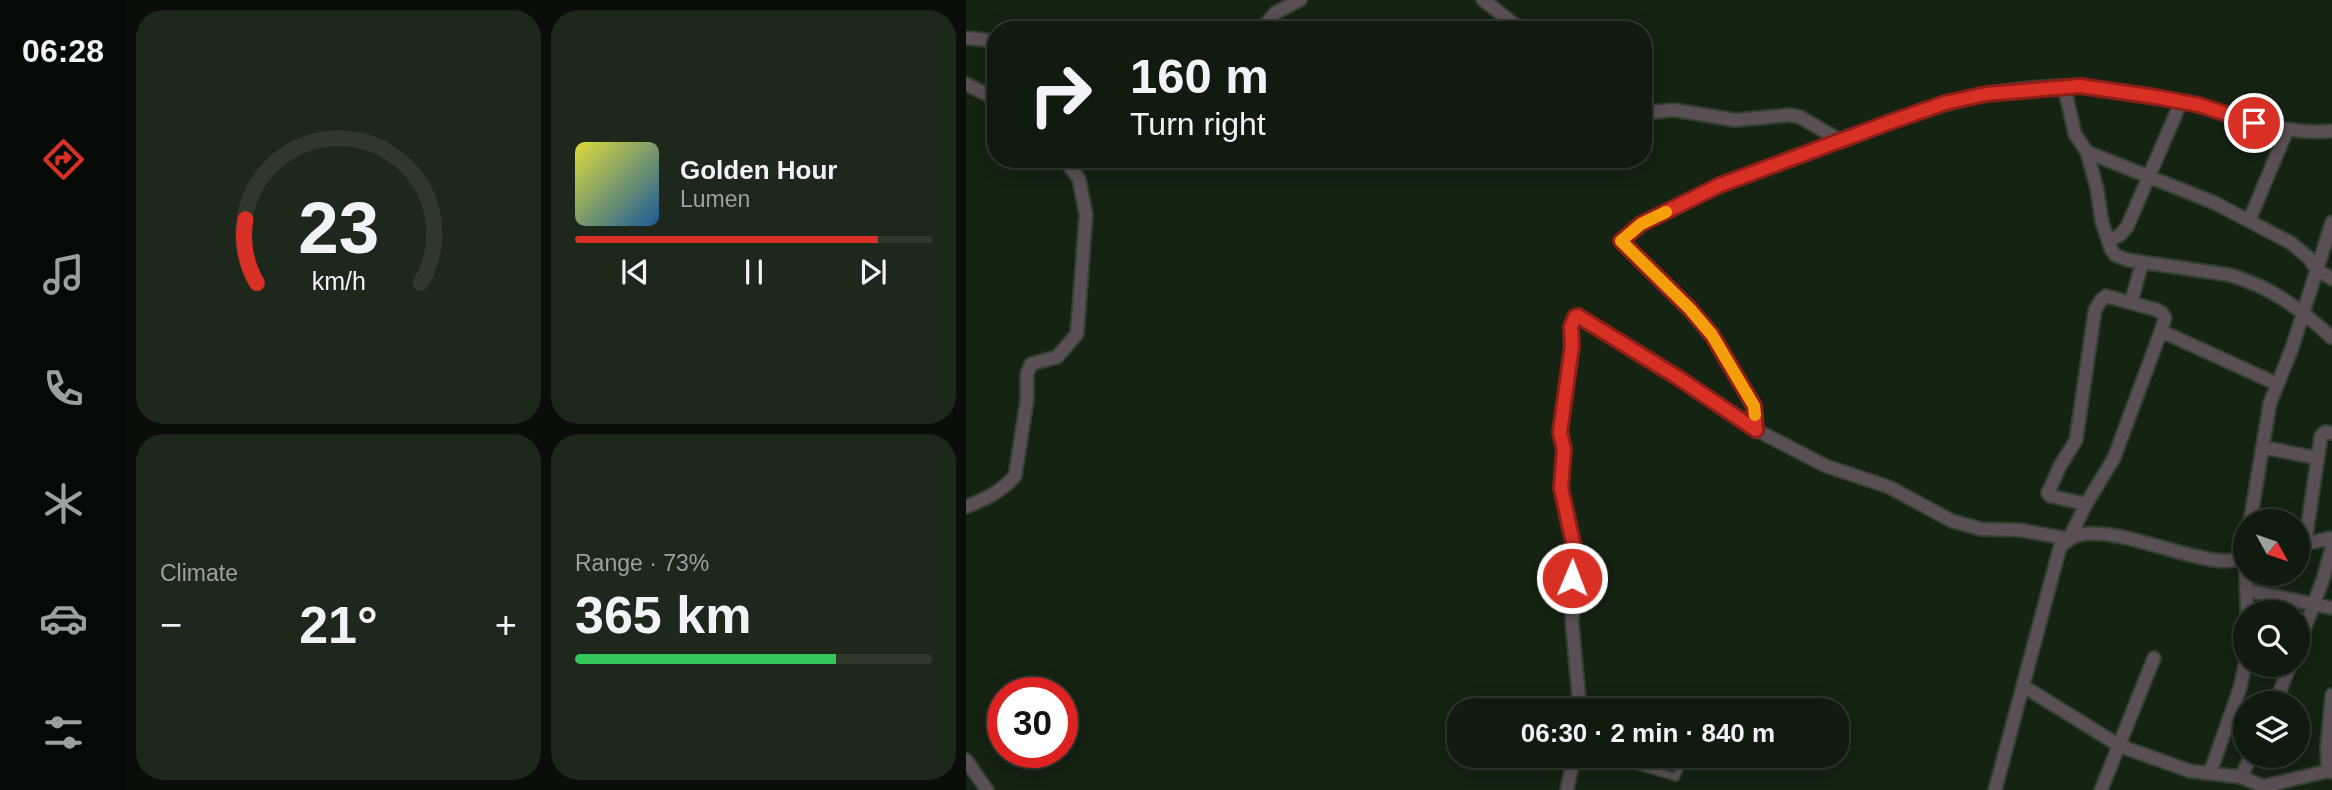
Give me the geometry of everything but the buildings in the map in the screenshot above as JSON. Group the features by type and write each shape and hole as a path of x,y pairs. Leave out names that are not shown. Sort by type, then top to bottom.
{"street":[{"path":"1268,21 1275,13 1300,0"},
{"path":"1483,0 1510,21"},
{"path":"966,38 987,40"},
{"path":"966,84 987,94"},
{"path":"2064,86 2075,134 2087,152 2108,241 2115,255 2142,262 2238,277 2266,288 2303,311 2332,338"},
{"path":"1652,112 1674,110 1735,120 1790,114 1812,123 1841,141 1958,100 1986,94 2080,86 2181,102 2287,130 2332,131"},
{"path":"2108,241 2120,235 2127,227 2181,102"},
{"path":"2249,221 2287,130"},
{"path":"2087,152 2215,204 2249,221 2291,243 2309,258 2316,269 2332,279"},
{"path":"966,507 988,499 1007,486 1015,476 1027,400 1027,374 1031,364 1056,357 1077,334 1086,215 1079,179 1071,168"},
{"path":"2252,509 2270,403 2332,222"},
{"path":"2131,303 2142,262"},
{"path":"2069,539 2086,504 2114,458 2165,318 2162,313 2105,296 2095,310 2076,440 2049,489 2050,496 2086,504"},
{"path":"1579,698 1572,622 1574,588 1571,570 1574,547 1561,488 1564,449 1560,432 1573,319 1578,316 1756,430 1826,466 1889,487 1952,521 1981,528 2020,530 2069,539"},
{"path":"2161,331 2277,384"},
{"path":"2308,509 2320,436 2325,432 2332,433"},
{"path":"2262,447 2317,458"},
{"path":"1996,790 2060,547 2069,539 2080,535 2106,535 2200,558 2233,561"},
{"path":"2310,542 2332,538"},
{"path":"2310,614 2332,547"},
{"path":"2246,586 2246,600"},
{"path":"2246,590 2332,608"},
{"path":"2101,790 2154,657"},
{"path":"2210,774 2242,677"},
{"path":"2023,686 2120,746 2190,771 2241,777 2268,788 2330,771 2332,695"},
{"path":"966,760 987,790"},
{"path":"1567,790 1572,768"},
{"path":"2241,777 2245,768"}],"lane":[{"path":"1756,430 1754,406 1712,335 1690,309 1621,241 1641,224 1720,185 1841,141"},
{"path":"1645,768 1676,777 1679,768"}],"slow traffic":[{"path":"1666,212 1641,224 1621,241 1690,309 1712,335 1754,406 1755,415"}],"route":[{"path":"1572,578 1574,547 1561,488 1564,449 1560,432 1572,346 1571,327 1575,317 1578,316 1677,377 1756,430 1754,406 1712,335 1690,309 1621,241 1641,224 1720,185 1778,163 1945,103 1986,94 2080,86 2199,105 2254,123"}]}
